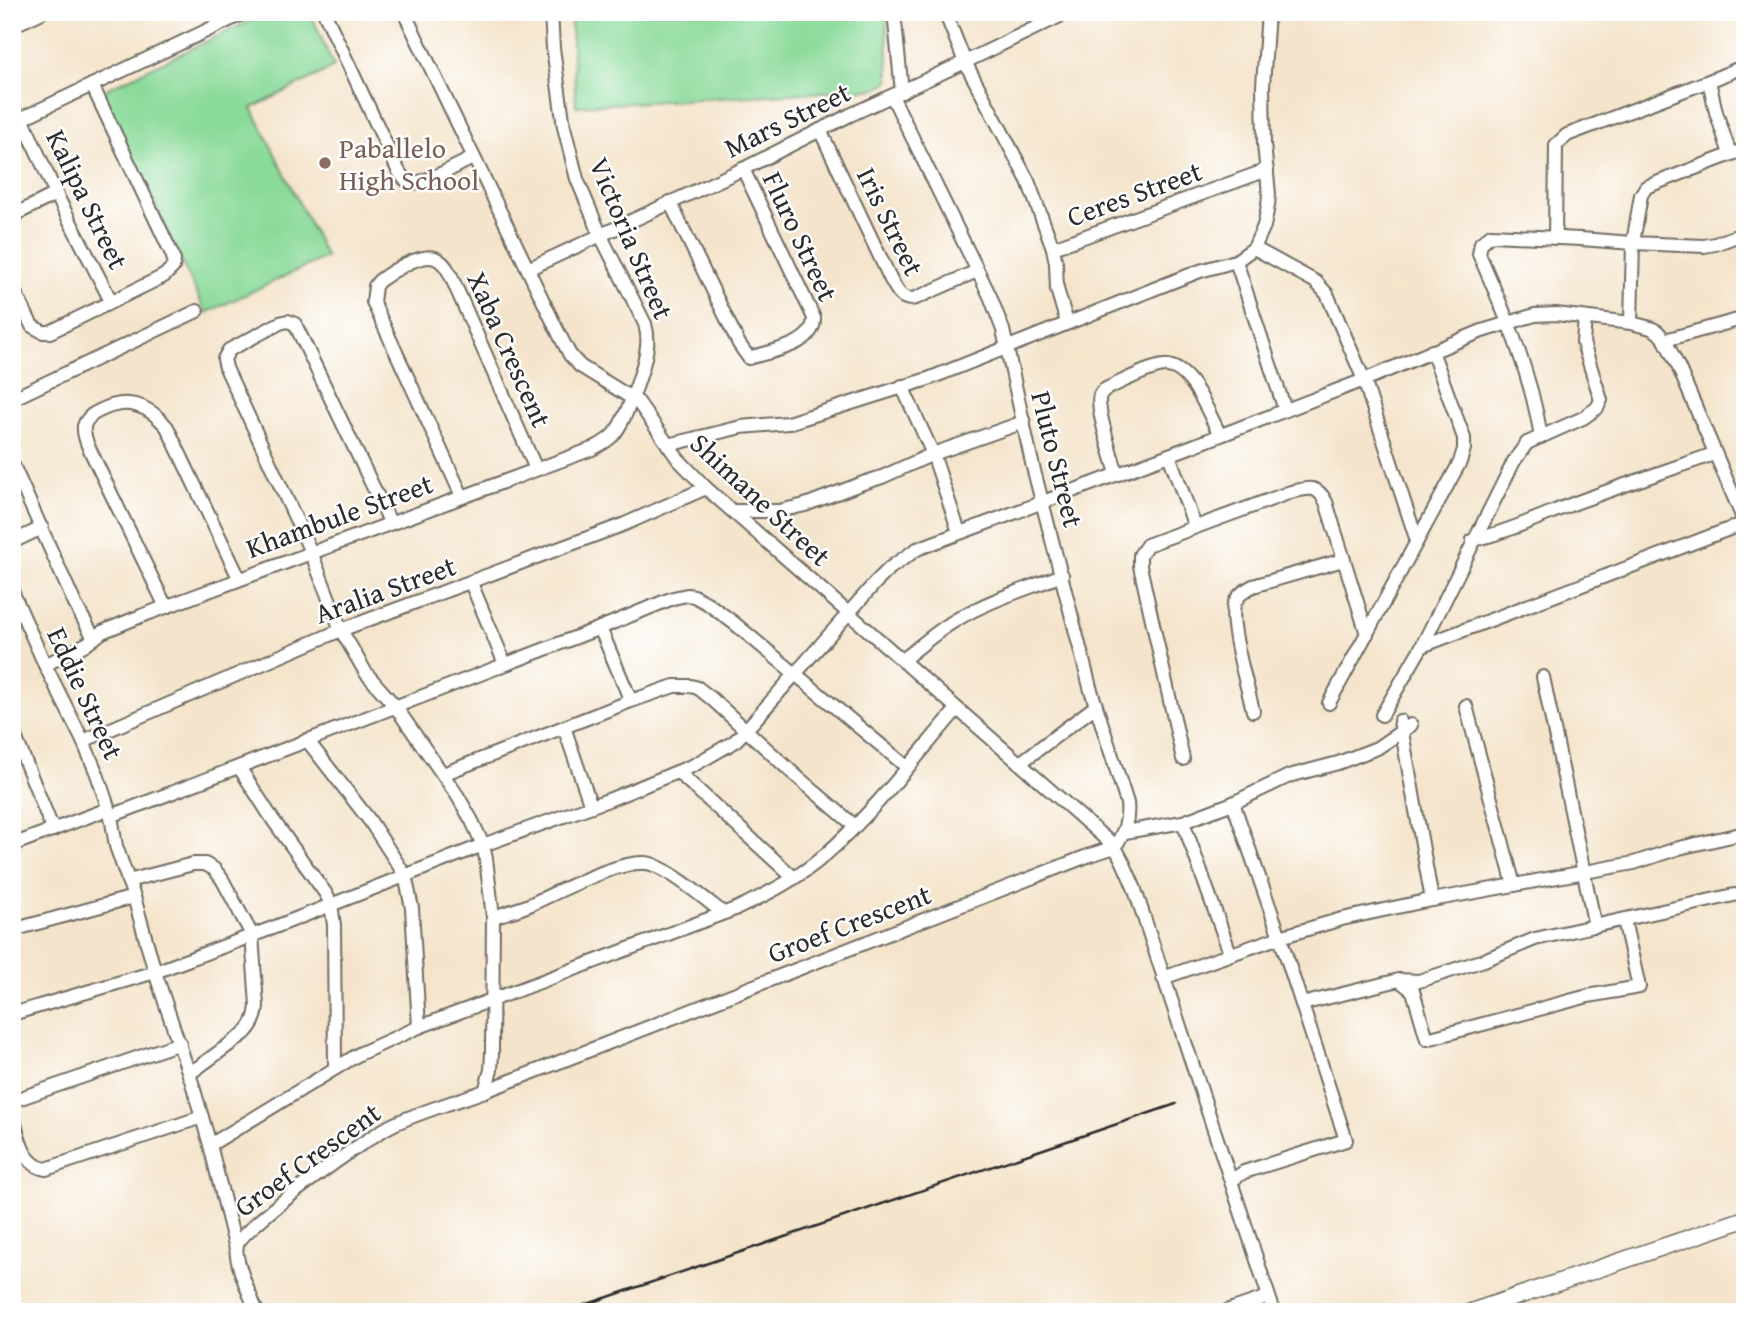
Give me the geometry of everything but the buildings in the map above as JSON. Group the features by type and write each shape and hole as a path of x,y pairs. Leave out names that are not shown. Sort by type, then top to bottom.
{"main road":[{"path":"1471,1312 1745,1219"}],"street":[{"path":"12,26 43,12"},
{"path":"17,120 246,12"},
{"path":"324,12 398,170 405,179 422,182 473,158"},
{"name":"Shimane Street","path":"404,12 574,360 588,372 638,402 683,465 706,488 1115,847"},
{"name":"Victoria Street","path":"551,12 564,127 577,178 648,335 644,362 632,397"},
{"path":"894,12 897,94"},
{"name":"Ceres Street","path":"945,12 965,62 1028,181 1053,248 1267,170"},
{"name":"Mars Street","path":"528,269 1068,12"},
{"path":"668,445 741,427 788,423 928,379 1200,271 1236,261 1254,248 1264,226 1268,206 1263,86 1268,12"},
{"path":"1555,238 1556,145 1567,135 1745,65"},
{"path":"1709,81 1730,154"},
{"path":"12,286 32,326 43,332 50,332 169,273 173,267 174,260 92,85"},
{"name":"Pluto Street","path":"897,94 998,316 1032,463 1096,706 1127,803 1125,832"},
{"name":"Kalipa Street","path":"17,120 111,301"},
{"name":"Iris Street","path":"820,130 901,296 910,300 977,271"},
{"path":"1631,323 1633,243 1641,195 1646,187 1745,149"},
{"name":"Fluro Street","path":"670,202 739,344 749,358 796,343 809,335 814,318 743,169"},
{"path":"12,216 56,194"},
{"path":"1541,437 1536,406 1508,322 1479,254 1481,243 1491,235 1704,246 1745,233"},
{"path":"1053,248 1057,289 1066,323"},
{"path":"1254,248 1316,282 1327,294 1364,380 1417,541"},
{"name":"Xaba Crescent","path":"462,496 373,302 375,286 379,281 418,259 436,258 450,274 536,469"},
{"path":"1236,261 1285,410"},
{"path":"12,400 197,311"},
{"path":"12,1014 155,972 678,772 722,750 745,731 875,583 890,568 917,549 1169,455 1508,322 1535,314 1556,314 1651,328 1665,340 1678,366 1745,523 1422,646"},
{"path":"1274,1312 1128,871 1115,847 1125,832 1183,822 1233,803 1289,776 1338,763 1377,748 1396,720 1422,646 1514,461 1527,443 1583,418 1597,408 1601,400 1583,343 1585,318"},
{"path":"1665,340 1745,318"},
{"path":"390,523 298,328 291,322 280,323 229,350 223,361 311,552 341,630 366,673 395,706 443,774 472,821 483,845 493,917 492,1053 485,1091"},
{"path":"1329,704 1460,462 1464,449 1464,438 1432,351"},
{"path":"1117,474 1102,419 1100,396 1108,388 1157,368 1173,367 1185,374 1220,435"},
{"path":"902,386 933,454 959,532"},
{"name":"Khambule Street","path":"45,665 107,630 239,578 600,445 614,434 632,397"},
{"path":"166,607 85,436 84,425 88,418 107,407 125,403 135,405 154,414 167,427 239,578"},
{"path":"624,418 638,415 650,419"},
{"path":"733,511 779,511 805,505 882,477 933,454 1024,422"},
{"path":"1473,540 1498,534 1585,499 1714,454"},
{"path":"1169,455 1195,527"},
{"path":"12,463 75,604 94,638"},
{"name":"Aralia Street","path":"83,741 341,630 625,524 706,488"},
{"path":"1183,759 1140,559 1147,545 1291,492 1313,489 1323,496 1326,502 1367,634"},
{"path":"12,542 42,528"},
{"path":"1254,711 1236,634 1233,614 1237,598 1253,586 1343,560"},
{"path":"903,660 931,636 956,620 999,599 1062,575"},
{"path":"471,583 505,664"},
{"name":"Eddie Street","path":"12,591 83,741 110,812 116,846 202,1117 236,1250"},
{"path":"12,845 239,767 673,598 687,595 707,603 734,623 907,767"},
{"path":"1432,900 1396,720 1421,641 1564,596"},
{"path":"600,628 631,701"},
{"path":"1543,677 1595,926"},
{"path":"443,774 631,701 674,686 691,686 712,699 855,826"},
{"path":"1020,763 1096,706"},
{"path":"1466,706 1514,885"},
{"path":"210,1145 378,1044 766,895 824,856 855,826 957,709"},
{"path":"564,727 591,806"},
{"path":"12,729 53,830"},
{"path":"307,740 370,821 405,875 412,908 419,1027"},
{"path":"239,767 331,904 334,925 335,1068"},
{"path":"678,772 794,878"},
{"path":"1231,1181 1244,1172 1346,1140 1233,803"},
{"path":"1183,822 1230,953"},
{"path":"1163,978 1230,953 1342,919 1634,863 1679,848 1745,833"},
{"name":"Groef Crescent","path":"257,1312 236,1250 243,1235 361,1144 392,1125 1115,847"},
{"path":"493,917 634,863 653,864 723,913"},
{"path":"128,881 193,864 205,864 214,869 222,879 252,935 256,1017 245,1033 189,1074"},
{"path":"1302,1004 1399,980 1419,981 1484,960 1535,939 1734,895"},
{"path":"12,930 134,897"},
{"path":"1399,980 1412,991 1427,1039 1588,996 1639,987 1624,920"},
{"path":"12,1101 180,1043"},
{"path":"12,1112 26,1156 40,1168 202,1117"},
{"path":"1224,1312 1268,1297"}],"green space":[{"path":"269,12 310,12 334,67 252,108 326,257 206,313 103,97 108,88"},
{"path":"570,12 886,12 889,81 876,89 576,106"}],"railway":[{"path":"564,1312 1176,1104"}],"place":[{"name":"Paballelo High School","path":"325,163"}]}
